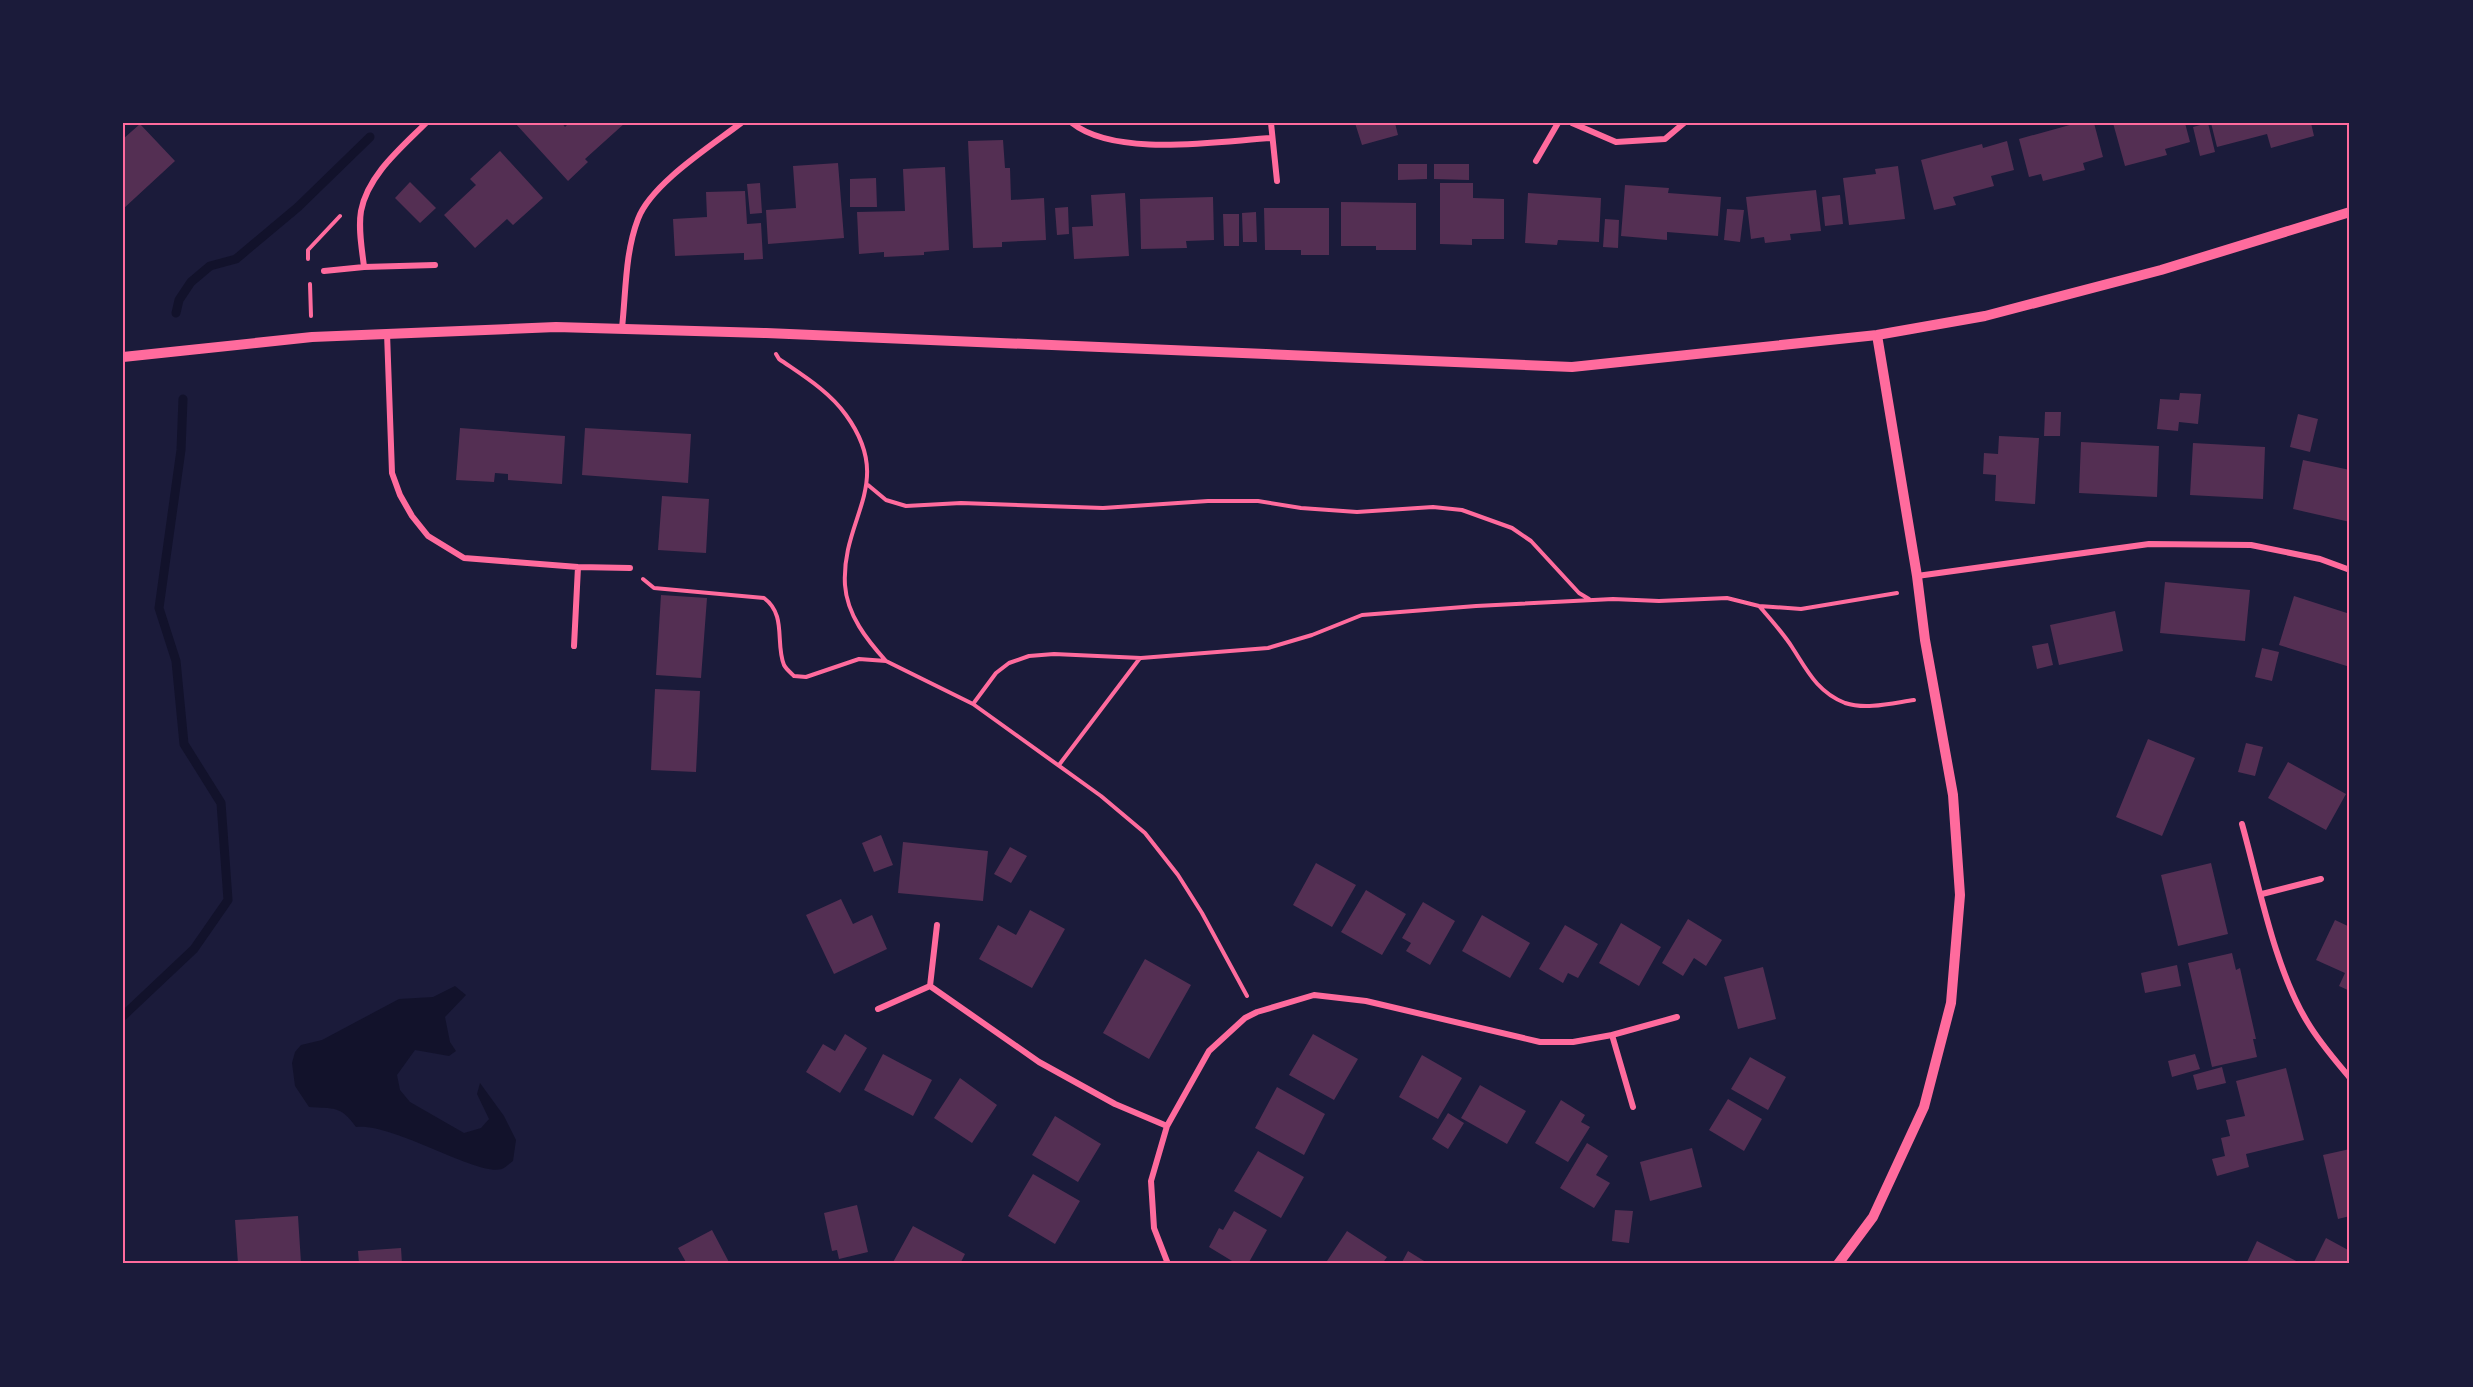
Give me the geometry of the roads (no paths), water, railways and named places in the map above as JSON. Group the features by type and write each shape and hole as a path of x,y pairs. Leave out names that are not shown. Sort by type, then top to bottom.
{"street":[{"path":"364,267 361,212 370,187 400,149 426,123"},
{"path":"622,328 628,256 638,217 659,187 741,123"},
{"path":"1072,123 1081,130 1131,144 1272,138"},
{"path":"1271,123 1277,181"},
{"path":"1536,162 1558,123"},
{"path":"1572,123 1616,142 1665,139 1684,123"},
{"path":"123,357 312,337 556,327 766,333 1572,367 1876,335 1985,316 2161,270 2350,212"},
{"path":"324,271 364,267 435,265"},
{"path":"387,333 392,473 400,495 412,516 428,536 464,558 578,567 630,568"},
{"path":"1838,1264 1873,1217 1924,1107 1951,1003 1960,895 1953,795 1876,335"},
{"path":"1917,576 2149,544 2251,545 2320,560 2350,570"},
{"path":"574,646 578,567"},
{"path":"2242,824 2280,962 2307,1022 2350,1078"},
{"path":"2262,894 2321,879"},
{"path":"930,986 937,925"},
{"path":"878,1009 930,986"},
{"path":"930,986 1039,1062 1115,1104 1167,1126"},
{"path":"1168,1264 1154,1228 1151,1181 1167,1126 1209,1051 1245,1018 1257,1012 1314,995 1366,1001 1540,1042 1573,1042 1612,1035 1677,1017"},
{"path":"1612,1035 1634,1107"}],"waterway":[{"path":"176,313 179,300 191,282 210,266 236,259 298,207 370,137"},
{"path":"123,1016 194,949 228,900 221,803 184,744 176,661 159,608 181,450 183,399"}]}
